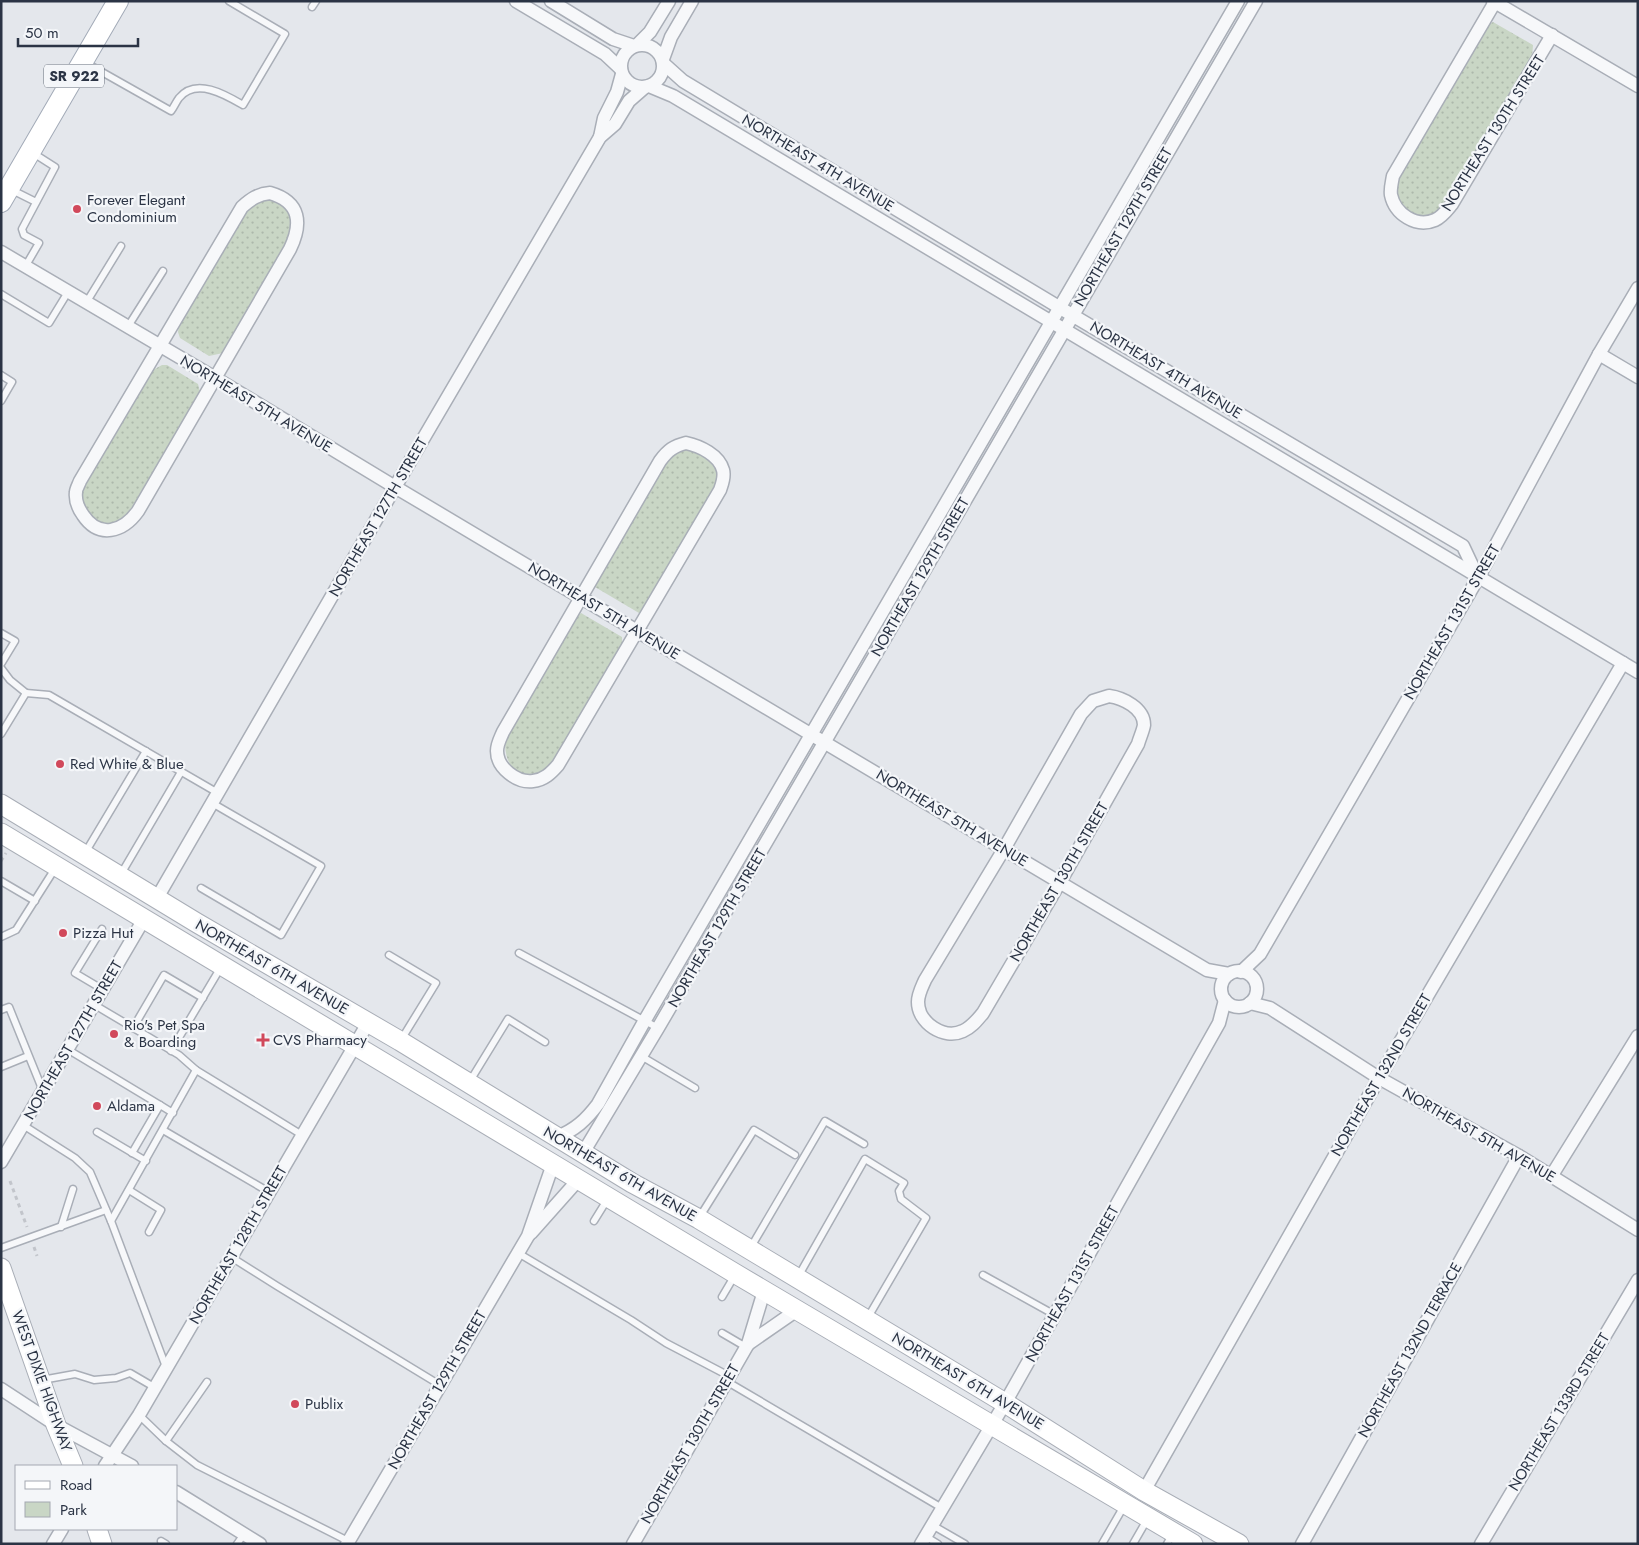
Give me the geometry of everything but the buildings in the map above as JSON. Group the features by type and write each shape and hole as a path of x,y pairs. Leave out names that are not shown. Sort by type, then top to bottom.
{"main road":[{"name":"SR 922","path":"5,195 118,1"},
{"name":"NORTHEAST 6TH AVENUE","path":"1,804 197,923 400,1041 632,1183 699,1219 1005,1403 1144,1491 1239,1544"},
{"name":"NORTHEAST 6TH AVENUE","path":"1,833 764,1291 1148,1517 1170,1538 1193,1544"},
{"path":"144,919 162,917 197,923"},
{"path":"515,1141 563,1152 583,1153"},
{"path":"553,1164 580,1166 632,1183"},
{"name":"WEST DIXIE HIGHWAY","path":"3,1275 56,1425 73,1465"},
{"path":"96,1530 102,1544"}],"street":[{"path":"516,1 604,54 622,71 632,84 638,87 647,87 659,79 671,38 692,1"},
{"path":"551,1 613,39 636,45 644,44 655,49 663,61"},
{"path":"622,71 622,57 650,32 669,1"},
{"name":"NORTHEAST 129TH STREET","path":"557,1137 579,1126 594,1110 1238,1"},
{"name":"NORTHEAST 129TH STREET","path":"583,1153 642,1056 1256,1"},
{"path":"1494,2 1638,86"},
{"name":"NORTHEAST 130TH STREET","path":"1494,2 1393,176 1391,190 1394,204 1399,212 1408,218 1426,223 1436,220 1452,204 1552,35"},
{"name":"NORTHEAST 4TH AVENUE","path":"663,61 683,81 1072,315 1463,546 1478,578"},
{"name":"NORTHEAST 127TH STREET","path":"158,898 600,137 604,118 617,92 622,71"},
{"name":"NORTHEAST 127TH STREET","path":"600,137 615,124 629,101 647,87"},
{"name":"NORTHEAST 4TH AVENUE","path":"647,87 673,96 1638,672"},
{"path":"270,193 280,196 295,210 298,227 296,238 131,521 123,527 114,530 103,530 94,527 86,520 76,503 76,492 80,481 160,346 242,207 251,199 261,194 270,193"},
{"name":"NORTHEAST 5TH AVENUE","path":"1,252 1207,970 1235,973"},
{"name":"NORTHEAST 131ST STREET","path":"1235,973 1260,954 1478,578 1599,354 1638,288"},
{"path":"1599,354 1638,377"},
{"path":"686,443 697,445 711,454 723,470 720,490 558,764 551,774 542,779 532,782 521,780 510,774 499,761 497,753 498,743 582,598 667,451 675,446 686,443"},
{"name":"NORTHEAST 132ND STREET","path":"1144,1491 1379,1078 1623,663"},
{"name":"NORTHEAST 130TH STREET","path":"1109,696 1126,701 1142,717 1142,733 1060,882 977,1022 956,1034 934,1028 928,1024 920,1011 918,1002 925,980 1004,849 1086,707 1093,701 1109,696"},
{"name":"NORTHEAST 127TH STREET","path":"1,1162 144,919"},
{"name":"NORTHEAST 131ST STREET","path":"1256,986 1260,954"},
{"name":"NORTHEAST 5TH AVENUE","path":"1207,970 1223,995"},
{"path":"1235,973 1246,973 1256,986 1256,995 1245,1005 1234,1007 1223,995 1225,978 1235,973"},
{"name":"NORTHEAST 5TH AVENUE","path":"1256,986 1270,1008 1379,1078 1552,1175 1638,1230"},
{"name":"NORTHEAST 131ST STREET","path":"926,1535 1005,1403 1219,1023 1223,995"},
{"name":"NORTHEAST 5TH AVENUE","path":"1245,1005 1270,1008"},
{"name":"NORTHEAST 131ST STREET","path":"1219,1023 1245,1005"},
{"name":"NORTHEAST 128TH STREET","path":"109,1461 139,1415 368,1023"},
{"path":"1552,1175 1638,1036"},
{"name":"NORTHEAST 132ND TERRACE","path":"1302,1544 1519,1156"},
{"name":"NORTHEAST 129TH STREET","path":"348,1542 528,1236 553,1164"},
{"name":"NORTHEAST 129TH STREET","path":"528,1236 579,1179"},
{"name":"NORTHEAST 133RD STREET","path":"1481,1544 1638,1280"},
{"name":"NORTHEAST 130TH STREET","path":"633,1544 747,1346 764,1291"},
{"name":"NORTHEAST 130TH STREET","path":"747,1346 797,1310"},
{"path":"1,1389 109,1461 127,1465"},
{"path":"178,1493 240,1539 260,1544"},
{"path":"54,1544 61,1530"}],"lane":[{"path":"82,61 171,111 180,96 196,88 221,91 243,105 285,34 228,1"},
{"path":"25,267 39,243 24,235 22,229 55,166 30,151"},
{"path":"5,195 36,202"},
{"path":"86,303 121,246"},
{"path":"127,328 163,271"},
{"path":"1,294 49,323 68,292"},
{"path":"1,375 12,382 1,401"},
{"path":"1,633 15,641 1,664"},
{"path":"1,668 10,680 26,693 50,695 182,772 215,798 321,866 281,935 201,888"},
{"path":"1,734 26,693"},
{"path":"85,854 146,751"},
{"path":"120,876 182,772"},
{"path":"1,937 16,930 56,866"},
{"path":"1,881 35,901"},
{"path":"102,928 76,973 102,989"},
{"path":"519,953 658,1028"},
{"path":"389,956 436,983 400,1041"},
{"path":"171,1051 222,966"},
{"path":"133,1028 164,975 203,998"},
{"path":"93,1004 171,1051 196,1070 302,1135"},
{"path":"1,1010 9,1007 43,1091"},
{"path":"469,1084 508,1019 545,1042"},
{"path":"68,1049 173,1113"},
{"path":"1,1066 28,1056"},
{"path":"642,1056 695,1088"},
{"path":"111,1221 196,1070"},
{"path":"132,1153 160,1105"},
{"path":"749,1250 825,1121 864,1144"},
{"path":"23,1125 75,1158 90,1172 111,1221 166,1368"},
{"path":"163,1130 268,1192"},
{"path":"699,1219 754,1130 795,1155"},
{"path":"97,1132 146,1161"},
{"path":"797,1279 865,1160 904,1183 899,1191 901,1199 926,1218 866,1320"},
{"path":"61,1227 73,1189"},
{"path":"129,1190 161,1210 149,1232"},
{"path":"594,1221 609,1197"},
{"path":"1,1248 106,1210"},
{"path":"518,1253 942,1508"},
{"path":"231,1257 440,1385"},
{"path":"722,1297 736,1274"},
{"path":"983,1275 1055,1315"},
{"path":"722,1333 747,1346"},
{"path":"40,1381 75,1374 94,1380 116,1378 130,1373 154,1387"},
{"path":"166,1441 207,1382"},
{"path":"139,1415 166,1441 197,1465 348,1542"},
{"path":"1102,1544 1126,1504"},
{"path":"1133,1544 1148,1517"},
{"path":"926,1535 938,1544"},
{"path":"926,1535 965,1544"},
{"path":"162,1544 161,1541 166,1544"}],"path":[{"path":"10,1181 37,1256"}],"green space":[{"path":"1493,22 1533,45 1532,58 1448,202 1433,215 1421,217 1410,212 1401,204 1397,191 1398,177 1486,26"},
{"path":"268,200 277,202 287,210 290,227 287,242 223,353 209,356 180,338 178,332 179,325 241,217 253,204"},
{"path":"162,365 167,365 198,384 200,392 132,510 123,519 113,523 103,523 95,520 88,513 84,505 85,482 153,370"},
{"path":"685,447 705,456 715,466 717,472 716,487 643,610 639,613 595,587 596,581 667,458"},
{"path":"581,613 622,637 622,643 555,761 542,772 527,775 520,773 509,763 505,749 507,733 576,618"}],"place":[{"name":"Forever Elegant Condominium","path":"77,209"},
{"name":"Red White & Blue","path":"60,764"},
{"name":"Pizza Hut","path":"63,933"},
{"name":"Rio's Pet Spa & Boarding","path":"114,1034"},
{"name":"CVS Pharmacy","path":"263,1040"},
{"name":"Aldama","path":"97,1106"},
{"name":"Publix","path":"295,1404"}]}
